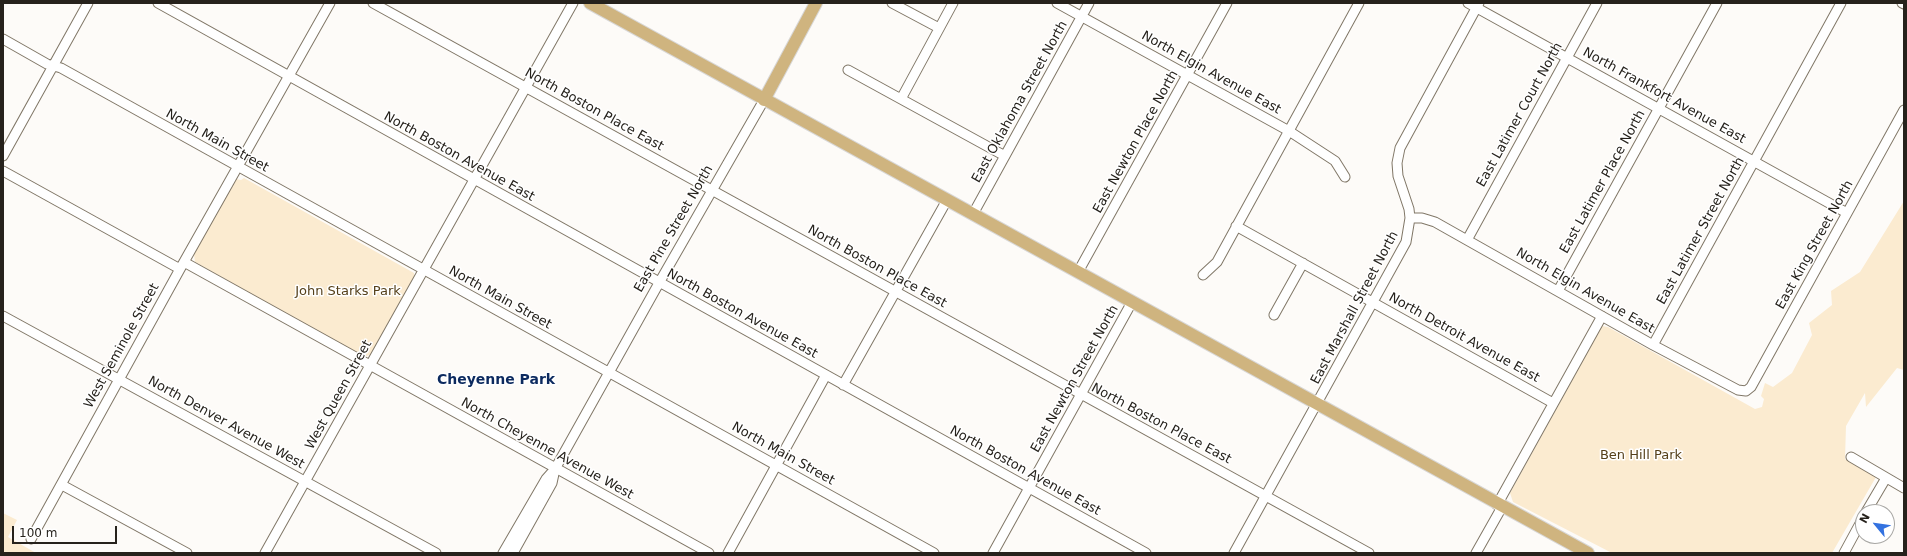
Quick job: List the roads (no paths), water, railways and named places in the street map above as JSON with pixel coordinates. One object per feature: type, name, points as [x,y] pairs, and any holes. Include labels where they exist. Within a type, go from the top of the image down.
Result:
[{"type":"main road","points":[[590,3],[1500,506],[1588,553]]},
{"type":"main road","name":"East Pine Street North","points":[[764,100],[816,3]]},
{"type":"street","points":[[3,156],[88,3]]},
{"type":"street","name":"North Boston Avenue East","points":[[158,3],[1146,553]]},
{"type":"street","name":"West Seminole Street","points":[[31,539],[182,265],[330,3]]},
{"type":"street","name":"North Boston Place East","points":[[373,3],[1080,395],[1369,553]]},
{"type":"street","name":"West Queen Street","points":[[265,553],[573,3]]},
{"type":"street","points":[[892,3],[939,28]]},
{"type":"street","points":[[901,98],[953,3]]},
{"type":"street","name":"North Elgin Avenue East","points":[[1057,3],[1289,131],[1335,161],[1345,177]]},
{"type":"street","name":"East Oklahoma Street North","points":[[974,214],[1089,3]]},
{"type":"street","name":"East Newton Place North","points":[[1078,272],[1227,3]]},
{"type":"street","points":[[1202,275],[1217,262],[1360,3]]},
{"type":"street","name":"East Latimer Court North","points":[[1467,240],[1597,3]]},
{"type":"street","name":"East Latimer Place North","points":[[1558,291],[1717,3]]},
{"type":"street","name":"East Latimer Street North","points":[[1653,345],[1841,3]]},
{"type":"street","name":"North Frankfort Avenue East","points":[[1474,4],[1566,58],[1847,213]]},
{"type":"street","name":"East Marshall Street North","points":[[1234,553],[1406,242],[1410,218],[1409,209],[1398,176],[1397,163],[1400,148],[1474,4]]},
{"type":"street","name":"North Main Street","points":[[3,40],[53,66],[61,68],[423,271],[934,553]]},
{"type":"street","points":[[848,70],[1005,156]]},
{"type":"street","name":"East Pine Street North","points":[[503,553],[546,479],[555,469],[764,100]]},
{"type":"street","name":"East King Street North","points":[[1746,391],[1751,387],[1904,110]]},
{"type":"street","name":"North Cheyenne Avenue West","points":[[3,171],[371,366],[709,553]]},
{"type":"street","points":[[844,385],[947,200]]},
{"type":"street","name":"North Elgin Avenue East","points":[[1410,218],[1422,218],[1435,222],[1653,345],[1738,390],[1746,391]]},
{"type":"street","name":"North Detroit Avenue East","points":[[1236,226],[1554,403]]},
{"type":"street","points":[[1274,315],[1302,263]]},
{"type":"street","name":"East Newton Street North","points":[[993,553],[1132,302]]},
{"type":"street","name":"North Denver Avenue West","points":[[3,316],[436,553]]},
{"type":"street","points":[[1476,553],[1554,403],[1602,316]]},
{"type":"street","points":[[728,553],[775,465],[826,375]]},
{"type":"street","points":[[1850,457],[1904,488]]},
{"type":"street","name":"East Pine Street North","points":[[513,553],[552,483],[555,469]]},
{"type":"street","points":[[1871,504],[1886,478]]},
{"type":"street","points":[[62,485],[186,553]]},
{"type":"street","points":[[1844,553],[1855,533]]},
{"type":"district","name":"Cheyenne Park","points":[[496,380]]},
{"type":"park label","name":"John Starks Park","points":[[348,292]]},
{"type":"park label","name":"Ben Hill Park","points":[[1641,456]]}]
